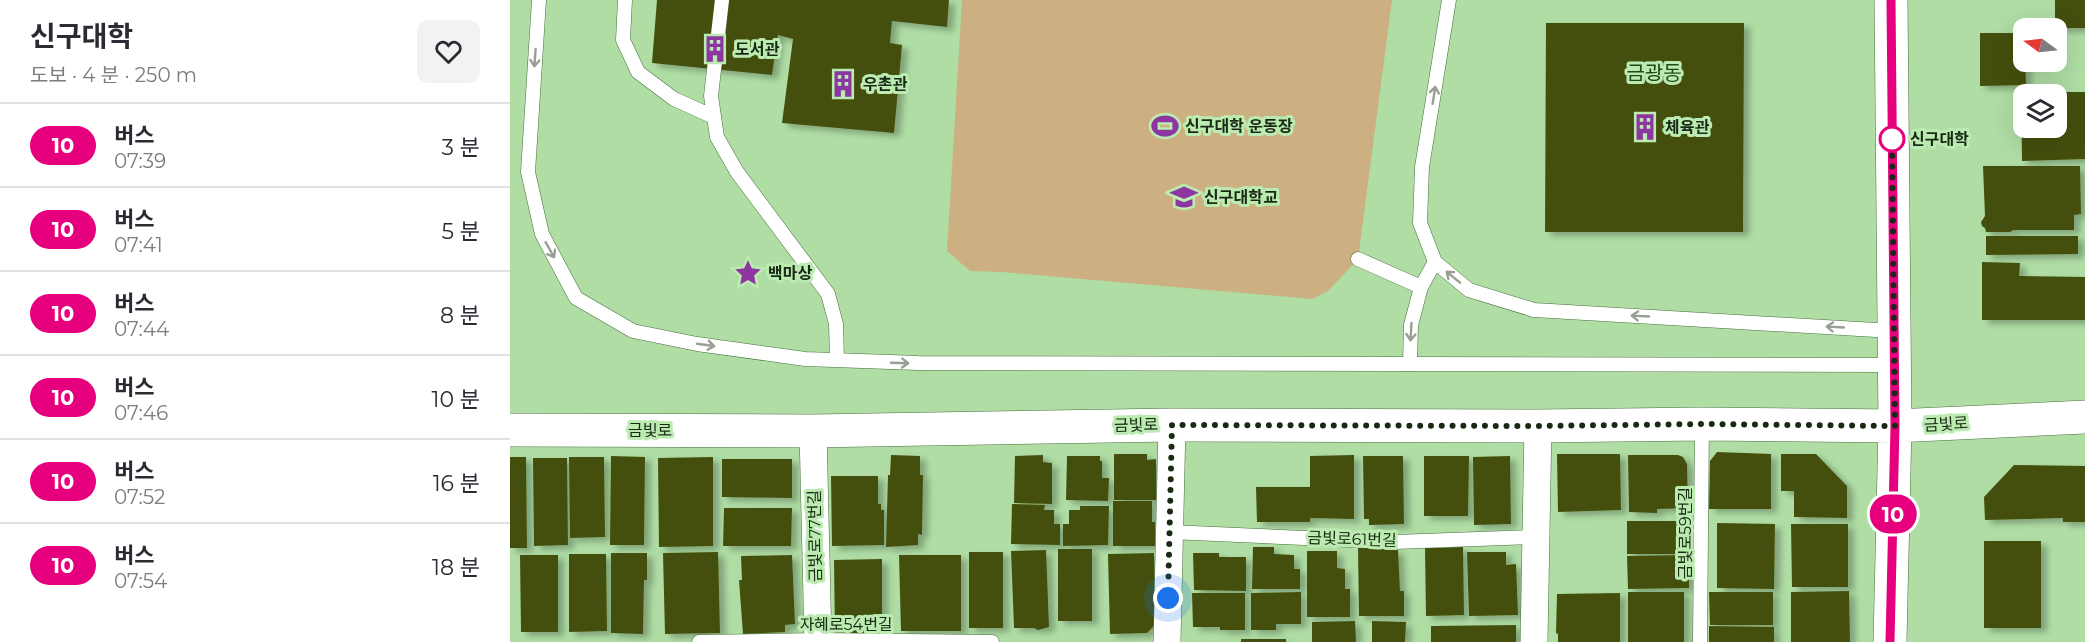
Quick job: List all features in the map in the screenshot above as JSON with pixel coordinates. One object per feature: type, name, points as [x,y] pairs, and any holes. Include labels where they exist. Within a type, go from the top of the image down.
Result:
[{"type":"street","points":[[1890,642],[1895,426],[1891,0]]},
{"type":"street","name":"금빛로","points":[[510,430],[813,431],[1172,425],[1895,426],[2085,417]]},
{"type":"street","points":[[1167,642],[1172,425]]},
{"type":"street","points":[[1534,642],[1538,426]]},
{"type":"street","name":"금빛로77번길","points":[[813,431],[818,641]]},
{"type":"lane","points":[[539,0],[528,172],[542,234],[576,298],[633,331],[697,344],[805,359],[918,363],[1893,365]]},
{"type":"lane","points":[[625,0],[623,40],[638,72],[674,99],[714,117]]},
{"type":"lane","points":[[722,0],[711,96],[717,137],[737,172],[828,294],[836,324],[837,360]]},
{"type":"lane","points":[[1449,0],[1422,167],[1420,223],[1435,262],[1469,290],[1534,310],[1893,331]]},
{"type":"lane","points":[[1358,259],[1421,287]]},
{"type":"lane","points":[[1410,364],[1411,325],[1421,287],[1435,262]]},
{"type":"lane","name":"금빛로59번길","points":[[1700,642],[1702,424]]},
{"type":"lane","name":"금빛로61번길","points":[[1170,532],[1394,542],[1535,537]]},
{"type":"lane","name":"자혜로54번길","points":[[699,642],[992,642]]},
{"type":"shaded area","name":"신구대학 운동장","points":[[962,0],[1392,0],[1358,259],[1328,291],[1312,299],[970,271],[947,251]]},
{"type":"building","name":"우촌관","points":[[657,0],[949,0],[947,27],[892,21],[890,43],[902,45],[894,133],[782,123],[793,39],[778,35],[772,75],[652,63]]},
{"type":"building","points":[[2055,0],[2085,0],[2085,28],[2067,28],[2067,18],[2055,18]]},
{"type":"building","name":"체육관","points":[[1546,23],[1744,23],[1743,232],[1545,232]]},
{"type":"building","points":[[1980,33],[2013,33],[2013,72],[2026,72],[2026,84],[1980,86]]},
{"type":"building","points":[[2067,92],[2085,92],[2085,159],[2022,161],[2022,138],[2067,138]]},
{"type":"building","points":[[1983,166],[2080,166],[2081,214],[2074,215],[2074,230],[1986,232],[1981,222],[1985,216]]},
{"type":"building","points":[[1986,236],[2078,236],[2078,254],[1986,255]]},
{"type":"building","points":[[1982,262],[2020,263],[2019,276],[2085,277],[2085,320],[1982,320]]},
{"type":"building","points":[[1717,452],[1771,454],[1771,509],[1709,509],[1710,461]]},
{"type":"building","points":[[1114,454],[1147,454],[1147,460],[1156,459],[1156,500],[1114,500]]},
{"type":"building","points":[[1557,454],[1620,454],[1621,510],[1558,512]]},
{"type":"building","points":[[1781,454],[1816,454],[1847,486],[1847,518],[1794,517],[1794,491],[1781,491]]},
{"type":"building","points":[[891,455],[920,456],[920,475],[923,475],[922,535],[918,534],[918,545],[886,547],[888,475],[890,475]]},
{"type":"building","points":[[1043,455],[1043,462],[1052,463],[1052,504],[1014,503],[1015,456]]},
{"type":"building","points":[[1354,455],[1354,519],[1310,518],[1310,522],[1257,522],[1256,487],[1310,487],[1310,456]]},
{"type":"building","points":[[1628,455],[1678,455],[1683,457],[1687,464],[1688,508],[1657,509],[1657,513],[1629,512]]},
{"type":"building","points":[[611,456],[645,457],[644,545],[610,545]]},
{"type":"building","points":[[1067,456],[1100,456],[1102,478],[1109,478],[1108,501],[1066,500]]},
{"type":"building","points":[[1363,456],[1403,456],[1404,524],[1369,525],[1369,519],[1364,519]]},
{"type":"building","points":[[1424,456],[1469,456],[1468,516],[1424,516]]},
{"type":"building","points":[[1510,456],[1511,524],[1474,525],[1473,457]]},
{"type":"building","points":[[510,457],[526,457],[527,548],[510,548]]},
{"type":"building","points":[[569,457],[604,457],[605,537],[570,538]]},
{"type":"building","points":[[713,457],[713,546],[659,547],[658,458]]},
{"type":"building","points":[[533,458],[567,458],[568,545],[534,546]]},
{"type":"building","points":[[722,459],[792,459],[792,498],[722,497]]},
{"type":"building","points":[[2014,465],[2085,466],[2085,522],[2063,522],[2063,518],[1985,520],[1984,497]]},
{"type":"building","points":[[831,476],[878,476],[878,504],[881,504],[881,510],[884,510],[884,545],[832,546]]},
{"type":"building","points":[[1113,501],[1152,501],[1155,546],[1113,546]]},
{"type":"building","points":[[1012,504],[1045,505],[1044,510],[1054,510],[1054,524],[1060,524],[1060,545],[1011,544]]},
{"type":"building","points":[[1080,506],[1109,506],[1108,545],[1063,546],[1063,524],[1069,524],[1069,510],[1080,510]]},
{"type":"building","points":[[724,508],[792,508],[791,546],[723,546]]},
{"type":"building","points":[[1627,521],[1684,521],[1683,540],[1689,540],[1689,554],[1627,554]]},
{"type":"building","points":[[1717,523],[1775,524],[1774,589],[1717,588]]},
{"type":"building","points":[[1791,524],[1848,524],[1848,587],[1792,587]]},
{"type":"building","points":[[1984,541],[2041,541],[2041,628],[1984,628]]},
{"type":"building","points":[[1253,547],[1274,547],[1274,554],[1294,555],[1294,569],[1300,569],[1300,589],[1252,589]]},
{"type":"building","points":[[1387,547],[1386,550],[1398,550],[1400,591],[1404,591],[1404,616],[1359,616],[1358,548]]},
{"type":"building","points":[[1463,547],[1464,615],[1426,616],[1425,548]]},
{"type":"building","points":[[1058,549],[1092,549],[1092,621],[1058,621]]},
{"type":"building","points":[[1046,550],[1049,627],[1038,630],[1014,628],[1011,551]]},
{"type":"building","points":[[1307,551],[1337,551],[1337,568],[1345,569],[1345,589],[1350,589],[1350,617],[1307,617]]},
{"type":"building","points":[[718,552],[720,633],[665,634],[663,553]]},
{"type":"building","points":[[969,552],[1003,552],[1003,628],[969,628]]},
{"type":"building","points":[[1467,552],[1506,552],[1506,565],[1516,564],[1518,615],[1469,616]]},
{"type":"building","points":[[611,553],[647,553],[643,634],[611,633]]},
{"type":"building","points":[[1154,553],[1155,625],[1147,633],[1110,634],[1108,554]]},
{"type":"building","points":[[1193,553],[1219,553],[1219,557],[1246,557],[1246,591],[1194,590]]},
{"type":"building","points":[[569,554],[606,554],[607,631],[569,632]]},
{"type":"building","points":[[520,555],[558,555],[558,632],[521,632]]},
{"type":"building","points":[[792,555],[795,624],[785,625],[785,632],[743,634],[739,580],[742,580],[741,556]]},
{"type":"building","points":[[899,555],[961,555],[961,631],[901,631]]},
{"type":"building","points":[[1689,555],[1689,588],[1628,589],[1627,556]]},
{"type":"building","points":[[882,559],[882,633],[835,634],[834,560]]},
{"type":"building","points":[[1849,591],[1850,642],[1791,642],[1791,592]]},
{"type":"building","points":[[1301,592],[1301,624],[1276,624],[1276,630],[1251,630],[1251,593]]},
{"type":"building","points":[[1628,592],[1684,592],[1684,642],[1628,642]]},
{"type":"building","points":[[1709,592],[1773,592],[1773,625],[1710,625]]},
{"type":"building","points":[[1192,593],[1245,593],[1245,630],[1193,627]]},
{"type":"building","points":[[1620,593],[1620,642],[1558,642],[1556,633],[1557,594]]},
{"type":"building","points":[[1355,621],[1356,642],[1312,642],[1312,622]]},
{"type":"building","points":[[1372,621],[1406,622],[1405,642],[1372,642]]},
{"type":"building","points":[[1516,625],[1516,642],[1431,642],[1431,626]]},
{"type":"building","points":[[1709,626],[1774,627],[1774,642],[1709,642]]},
{"type":"building","points":[[1241,639],[1286,639],[1286,642],[1241,642]]},
{"type":"bus line","name":"10","points":[[1890,642],[1895,426],[1891,0]]},
{"type":"place","name":"도서관","points":[[715,49]]},
{"type":"place","name":"우촌관","points":[[843,84]]},
{"type":"place","name":"신구대학 운동장","points":[[1165,126]]},
{"type":"place","name":"체육관","points":[[1645,127]]},
{"type":"place","name":"신구대학","points":[[1892,139]]},
{"type":"place","name":"신구대학교","points":[[1184,197]]},
{"type":"place","name":"백마상","points":[[748,273]]},
{"type":"district","name":"금광동","points":[[1654,73]]},
{"type":"route","points":[[1168,598],[1172,425],[1895,426],[1892,139]]}]
